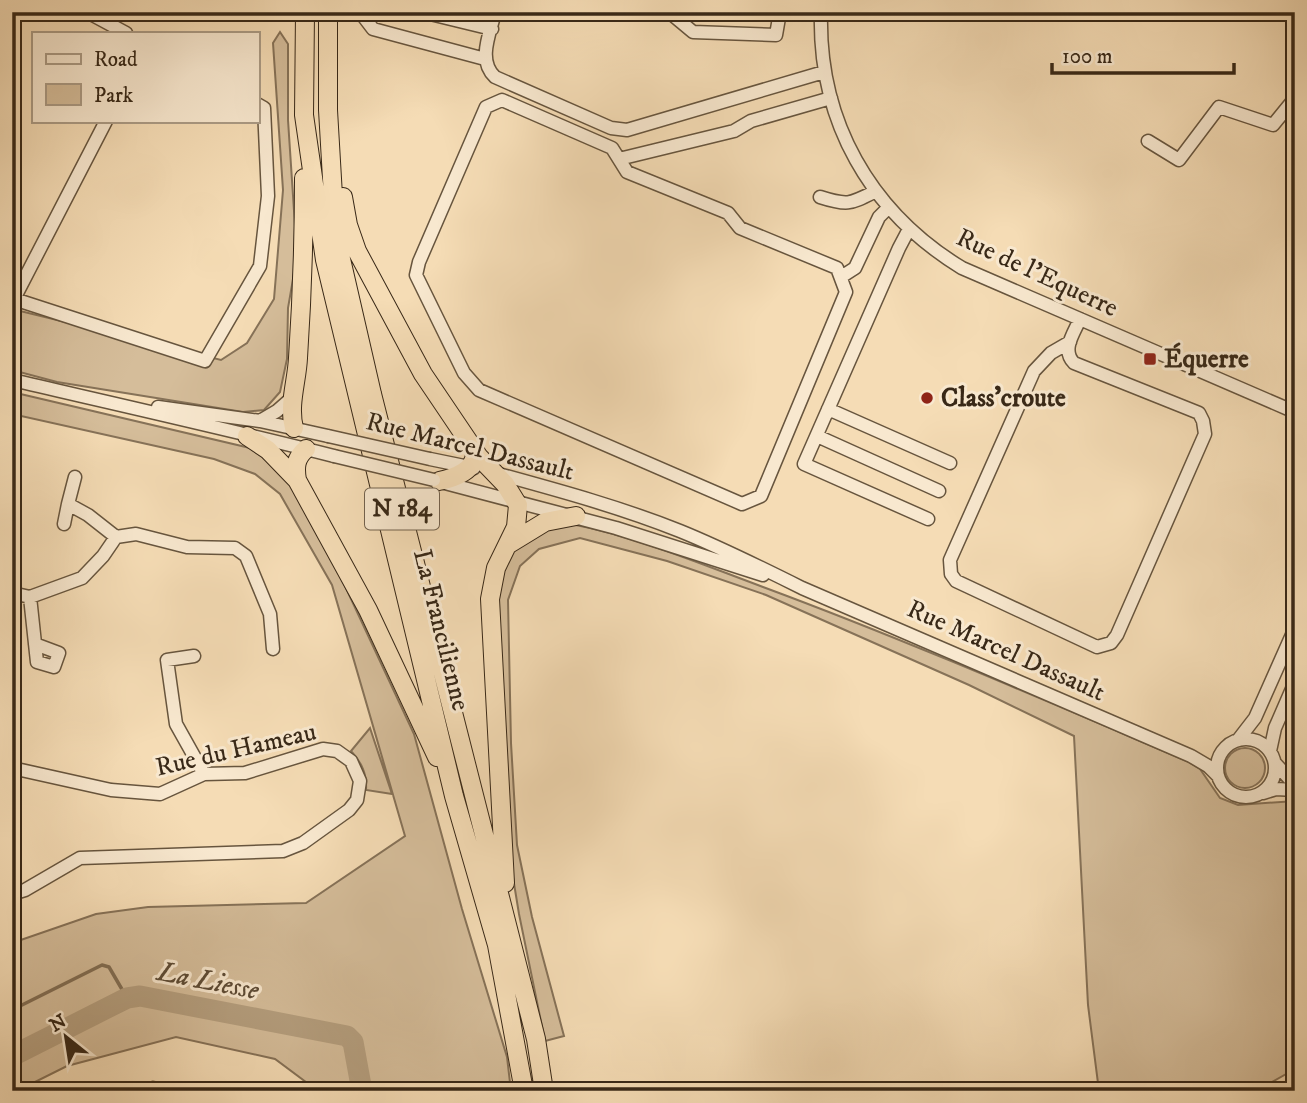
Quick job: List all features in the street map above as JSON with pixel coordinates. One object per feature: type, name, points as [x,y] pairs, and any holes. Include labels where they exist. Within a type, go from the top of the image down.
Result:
[{"type":"highway","name":"La Francilienne","points":[[305,12],[304,116],[328,273],[454,796],[497,945],[524,1091]]},
{"type":"highway","name":"La Francilienne","points":[[328,12],[328,110],[334,213],[341,260],[372,394],[536,1039],[544,1091]]},
{"type":"highway","points":[[328,110],[346,214],[358,251],[423,374],[472,459],[505,484],[516,501],[518,520],[492,578],[490,599],[505,870],[502,904]]},
{"type":"highway","points":[[294,428],[293,397],[302,303],[304,116]]},
{"type":"highway","points":[[247,436],[268,450],[297,480],[368,610],[454,796]]},
{"type":"highway","points":[[297,480],[296,464],[306,449]]},
{"type":"highway","points":[[437,480],[455,477],[472,459]]},
{"type":"highway","points":[[509,544],[545,522],[576,516]]},
{"type":"street","points":[[87,12],[124,32]]},
{"type":"street","points":[[360,12],[373,29],[485,59]]},
{"type":"street","points":[[422,12],[492,29]]},
{"type":"street","points":[[495,12],[485,59],[487,70],[495,77],[611,128],[627,130],[824,72]]},
{"type":"street","points":[[669,12],[693,32],[776,36],[780,12]]},
{"type":"street","name":"Rue de l'Equerre","points":[[821,12],[824,72],[854,158],[876,191],[909,229],[962,268],[1295,412]]},
{"type":"street","points":[[619,159],[734,131],[751,121],[831,98]]},
{"type":"street","points":[[1148,141],[1178,160],[1220,107],[1273,125],[1295,98]]},
{"type":"street","points":[[502,100],[612,148],[627,172],[728,213],[740,228],[837,268],[841,277],[846,292],[761,496],[742,504],[479,390],[464,373],[416,275],[419,262],[486,107],[502,100]]},
{"type":"street","points":[[105,122],[14,299],[205,361],[260,265],[268,196],[261,106]]},
{"type":"street","points":[[820,197],[843,204],[857,201],[876,191]]},
{"type":"street","points":[[841,277],[855,268],[879,217],[889,207]]},
{"type":"street","points":[[909,229],[804,464],[928,519]]},
{"type":"street","points":[[1070,342],[1051,353],[1034,371],[950,560],[951,574],[956,581],[1097,647],[1111,643],[1117,635],[1205,434],[1199,414],[1074,363],[1067,351],[1080,319]]},
{"type":"street","name":"Rue Marcel Dassault","points":[[12,380],[113,401],[576,516],[802,588]]},
{"type":"street","points":[[260,421],[293,397]]},
{"type":"street","name":"Rue Marcel Dassault","points":[[113,401],[260,421],[430,459],[472,459]]},
{"type":"street","points":[[828,409],[950,463]]},
{"type":"street","points":[[294,428],[306,449]]},
{"type":"street","points":[[817,436],[939,491]]},
{"type":"street","name":"Rue Marcel Dassault","points":[[492,472],[560,491],[679,531],[802,588],[1191,756],[1218,776]]},
{"type":"street","points":[[64,524],[75,477]]},
{"type":"street","points":[[68,504],[88,515],[116,537],[136,534],[187,547],[234,548],[246,556],[270,614],[273,649]]},
{"type":"street","points":[[12,593],[30,597],[82,578],[103,556],[116,537]]},
{"type":"street","points":[[30,597],[35,644]]},
{"type":"street","points":[[1191,756],[1203,756],[1225,749],[1238,740],[1255,718],[1295,628]]},
{"type":"street","points":[[194,656],[167,660],[176,724],[204,774]]},
{"type":"street","points":[[1259,794],[1271,783],[1275,728],[1295,682]]},
{"type":"street","points":[[1238,740],[1256,741],[1295,785]]},
{"type":"street","name":"Rue du Hameau","points":[[12,768],[111,790],[160,794],[204,774],[245,773],[323,749],[337,751],[351,761],[360,781],[357,800],[349,810],[303,843],[283,851],[80,858],[25,890],[12,894]]},
{"type":"street","points":[[1225,749],[1218,760],[1218,776],[1223,786],[1237,796],[1248,797],[1276,789],[1295,790]]},
{"type":"street","points":[[149,1091],[153,1088],[169,1091]]},
{"type":"green space","points":[[280,32],[288,44],[288,120],[297,256],[288,308],[287,359],[280,392],[264,410],[243,412],[57,382],[12,370],[12,309],[221,360],[247,343],[274,299],[283,190],[273,43]]},
{"type":"green space","points":[[12,392],[250,448],[283,472],[338,571],[414,734],[462,909],[507,1057],[511,1091],[318,1091],[275,1059],[176,1037],[67,1066],[12,1091],[12,943],[96,914],[148,907],[306,903],[405,836],[332,585],[280,494],[255,474],[214,459],[12,414]]},
{"type":"green space","points":[[571,524],[644,543],[692,560],[870,628],[1029,694],[1187,761],[1200,769],[1220,798],[1238,805],[1295,801],[1295,1069],[1256,1091],[1099,1091],[1088,1005],[1074,736],[969,685],[766,595],[667,561],[580,538],[539,549],[520,566],[508,600],[511,743],[517,845],[532,917],[564,1036],[545,1041],[509,853],[496,605],[499,575],[508,555],[539,530]]},
{"type":"green space","points":[[1295,716],[1295,757],[1288,736]]},
{"type":"green space","points":[[370,728],[392,794],[366,790],[363,769],[351,751]]},
{"type":"green space","points":[[1245,748],[1253,749],[1259,754],[1264,760],[1264,776],[1259,782],[1253,787],[1245,788],[1237,787],[1231,782],[1226,776],[1225,768],[1226,760],[1231,754],[1237,749]]},
{"type":"waterway","points":[[12,1010],[102,965],[109,967],[127,998]]},
{"type":"waterway","name":"La Liesse","points":[[12,1056],[127,998],[140,996],[347,1036],[353,1042],[362,1091]]},
{"type":"waterway","name":"La Liesse","points":[[12,1050],[15,1055]]},
{"type":"place","name":"Équerre","points":[[1150,359]]},
{"type":"place","name":"Class'croute","points":[[927,398]]}]
